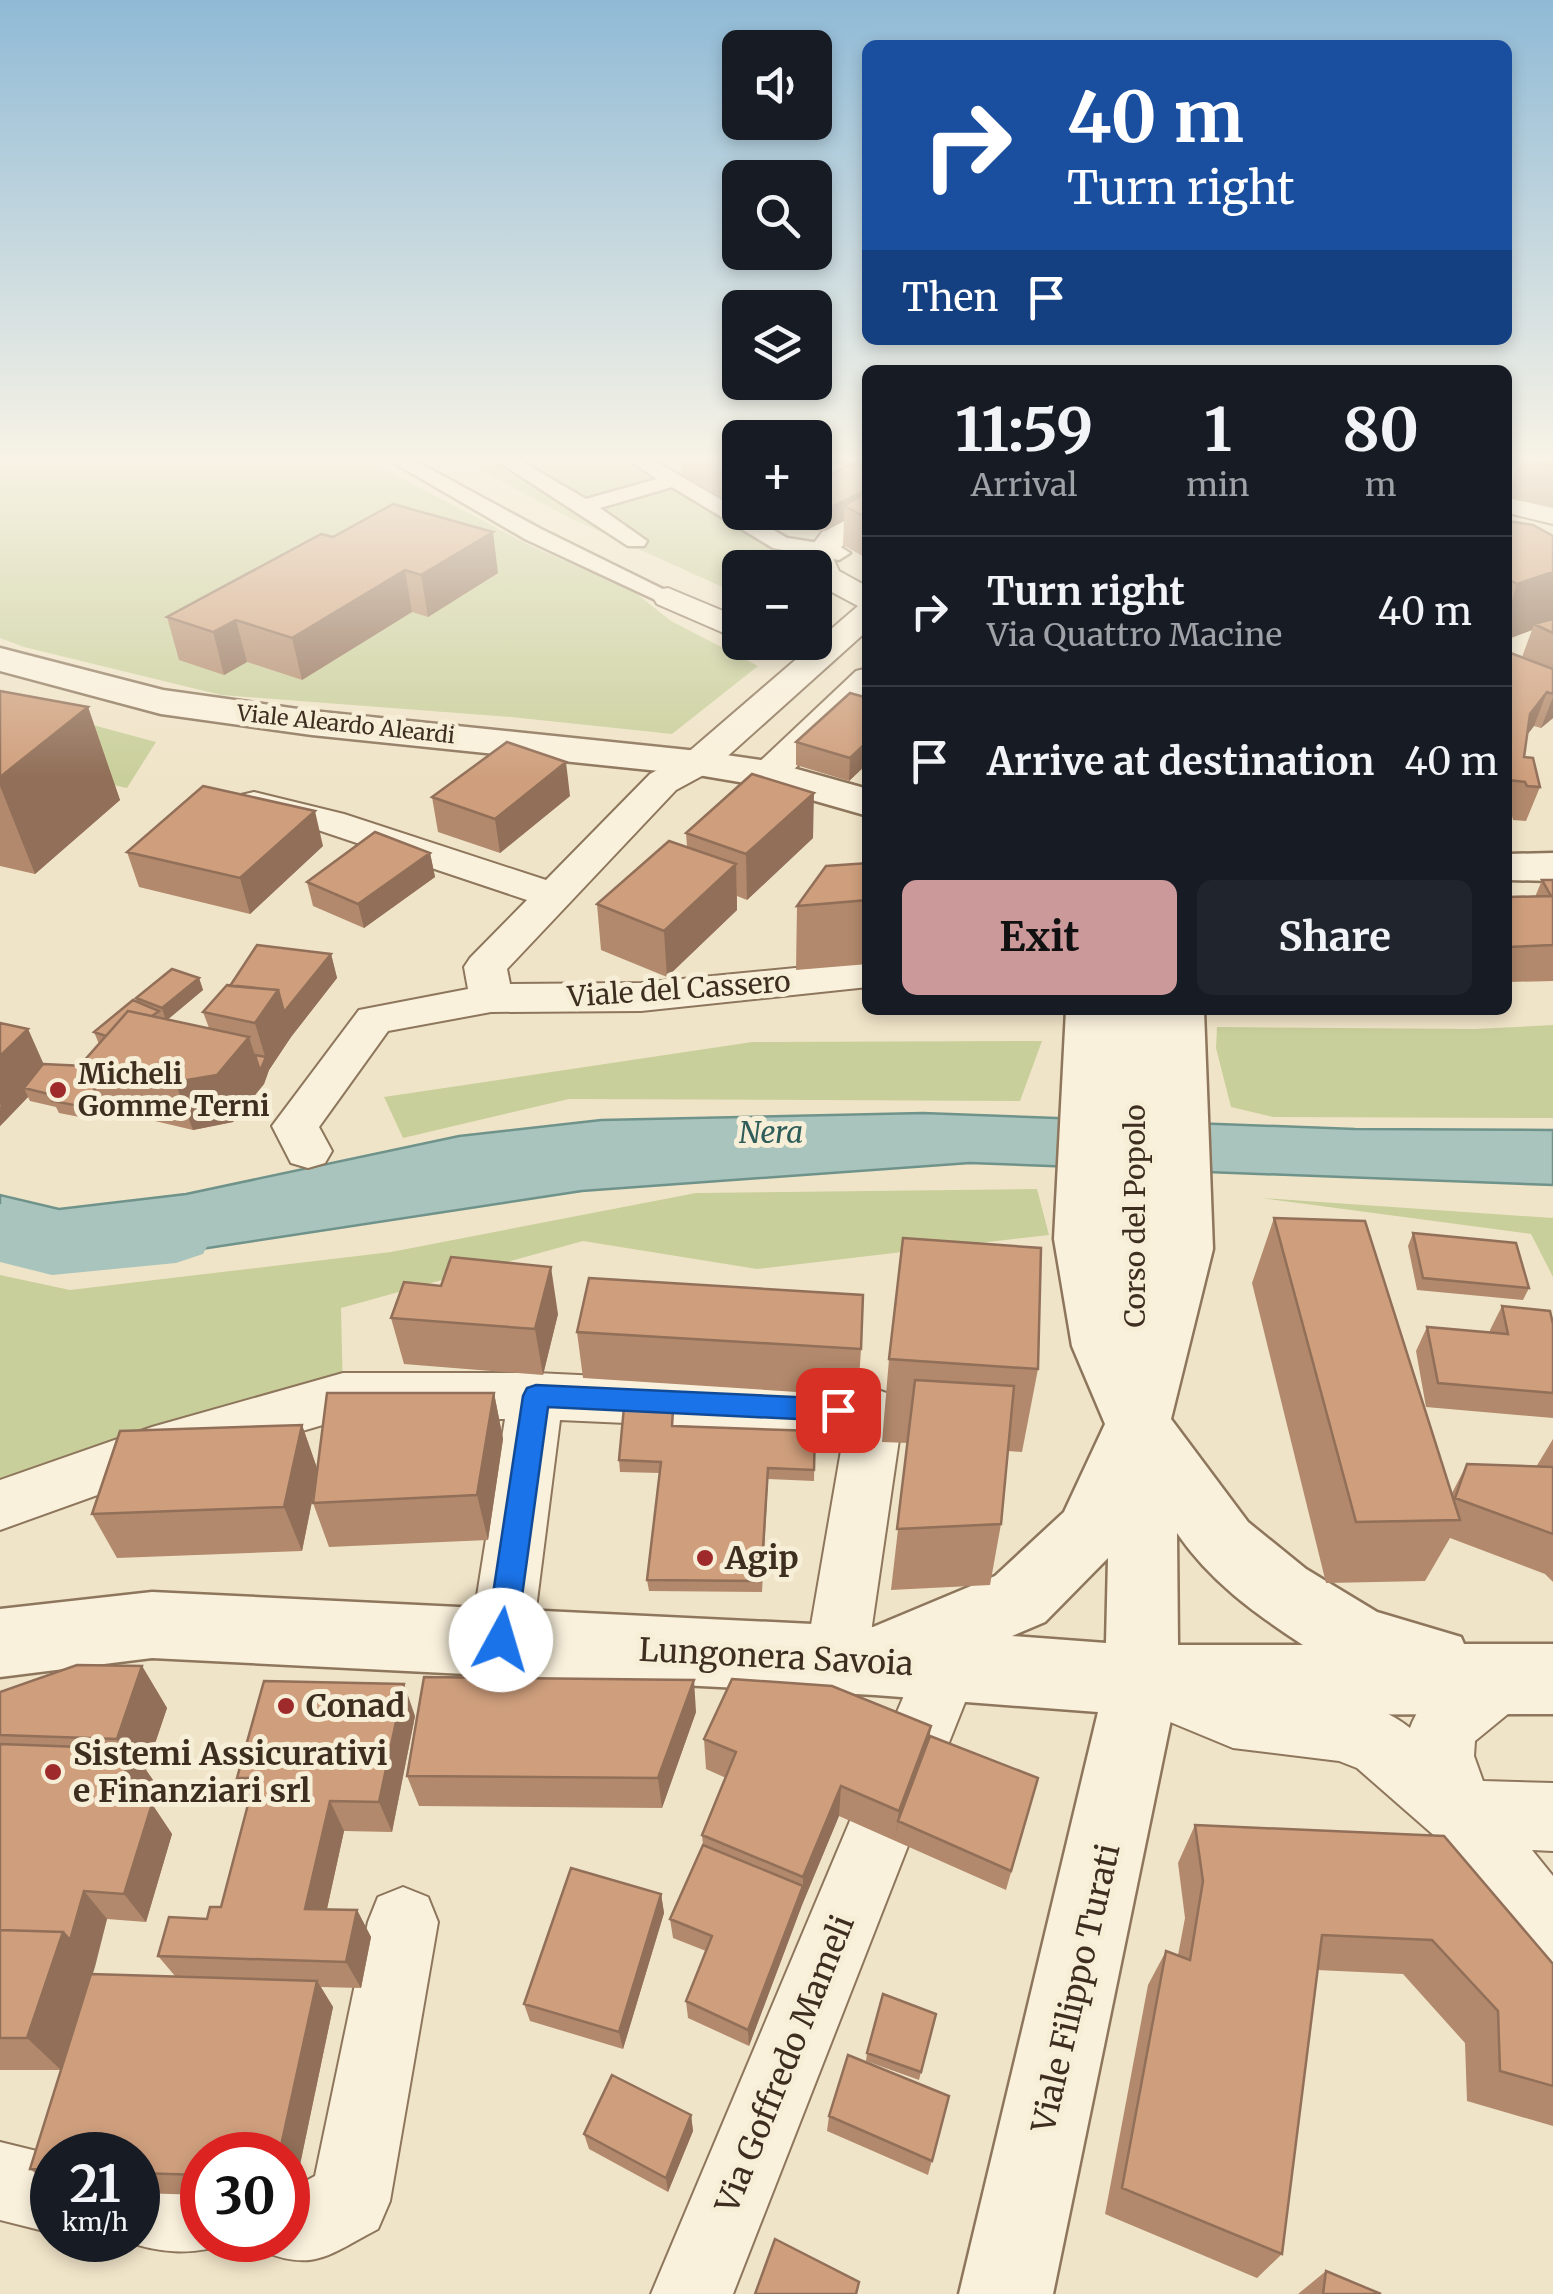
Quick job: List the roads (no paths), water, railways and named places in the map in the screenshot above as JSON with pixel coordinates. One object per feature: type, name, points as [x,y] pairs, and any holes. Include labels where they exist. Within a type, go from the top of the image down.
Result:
[{"type":"street","points":[[597,564],[722,622]]},
{"type":"street","points":[[832,580],[862,596]]},
{"type":"street","points":[[490,998],[484,967],[552,895],[680,772],[811,662],[861,626]]},
{"type":"street","name":"Viale Aleardo Aleardi","points":[[0,660],[162,702],[680,772]]},
{"type":"street","points":[[807,660],[811,662]]},
{"type":"street","points":[[762,784],[862,684]]},
{"type":"street","name":"Viale Aleardo Aleardi","points":[[0,686],[158,724],[295,743],[680,772]]},
{"type":"street","points":[[680,772],[862,802]]},
{"type":"street","points":[[229,798],[287,809],[552,895]]},
{"type":"street","points":[[1512,867],[1553,866]]},
{"type":"street","name":"Viale del Cassero","points":[[308,1151],[295,1126],[374,1020],[490,998],[641,997],[862,975]]},
{"type":"street","name":"Corso del Popolo","points":[[1136,1015],[1133,1244],[1143,1547],[1142,1680]]},
{"type":"street","name":"Corso del Popolo","points":[[1136,1015],[1133,1244],[1103,1346],[1136,1424]]},
{"type":"street","points":[[0,1505],[152,1451],[342,1396],[536,1396],[875,1412],[855,1660],[1020,1599],[1088,1533],[1136,1424],[1224,1544],[1281,1592],[1361,1642],[1528,1679]]},
{"type":"street","points":[[501,1640],[536,1396]]},
{"type":"street","name":"Lungonera Savoia","points":[[0,1643],[152,1625],[501,1640],[1142,1680],[1528,1679]]},
{"type":"street","points":[[912,1752],[947,1667]]},
{"type":"street","points":[[1461,1814],[1440,1756],[1443,1726],[1528,1679]]},
{"type":"street","points":[[1142,1680],[1233,1717],[1339,1730],[1378,1743],[1461,1814],[1553,1934]]},
{"type":"street","name":"Viale Filippo Turati","points":[[1006,2294],[1111,1836],[1142,1680]]},
{"type":"street","points":[[1461,1814],[1553,1817]]},
{"type":"street","name":"Via Goffredo Mameli","points":[[692,2294],[879,1834]]},
{"type":"street","points":[[310,2221],[350,2201],[403,1922]]},
{"type":"street","points":[[0,2181],[30,2188]]},
{"type":"water","points":[[923,1113],[1355,1129],[1553,1130],[1553,1185],[970,1163],[582,1191],[175,1253],[0,1236],[0,1195],[59,1209],[186,1194],[459,1136],[601,1120]]},
{"type":"waterway","name":"Nera","points":[[0,1233],[52,1246],[176,1234]]},
{"type":"place","name":"Micheli Gomme Terni","points":[[58,1090]]},
{"type":"place","name":"Agip","points":[[705,1558]]},
{"type":"place","name":"Conad","points":[[286,1706]]},
{"type":"place","name":"Sistemi Assicurativi e Finanziari srl","points":[[53,1772]]}]
